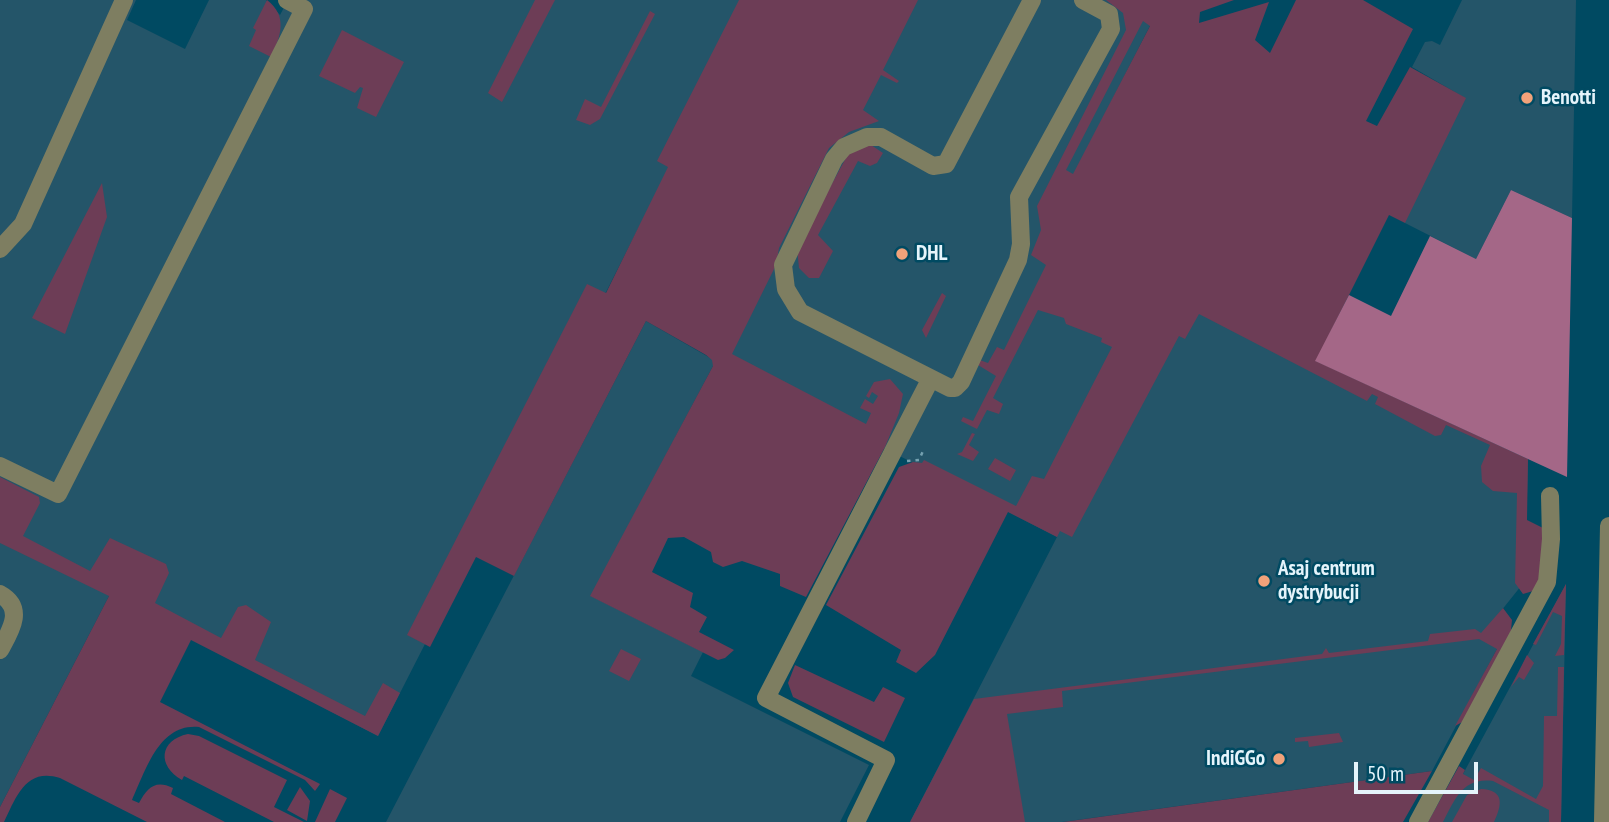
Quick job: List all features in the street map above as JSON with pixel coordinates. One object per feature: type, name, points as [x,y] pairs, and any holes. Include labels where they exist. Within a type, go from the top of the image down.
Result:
[{"type":"lane","points":[[0,249],[23,224],[124,0]]},
{"type":"lane","points":[[0,466],[58,495],[304,9],[287,0]]},
{"type":"lane","points":[[1032,0],[946,164],[933,166],[881,137],[855,140],[834,159],[783,265],[786,289],[800,312],[950,388],[955,388],[961,382],[1018,260],[1021,244],[1019,197],[1111,29],[1109,14],[1083,0]]},
{"type":"lane","points":[[856,822],[886,760],[766,698],[930,380]]},
{"type":"lane","points":[[1419,822],[1547,582],[1551,539],[1550,496]]},
{"type":"lane","points":[[1603,822],[1609,526]]},
{"type":"lane","points":[[0,594],[10,601],[15,612],[13,625],[0,650]]},
{"type":"path","points":[[898,465],[919,460],[923,451]]},
{"type":"shaded area","points":[[0,0],[136,0],[127,20],[185,49],[209,0],[266,0],[280,15],[288,0],[754,0],[605,294],[587,285],[408,635],[425,644],[378,736],[109,596],[0,807]]},
{"type":"shaded area","points":[[267,0],[278,13],[281,27],[271,57],[249,46],[256,30],[253,28]]},
{"type":"shaded area","points":[[535,0],[555,0],[502,102],[488,93]]},
{"type":"shaded area","points":[[739,0],[918,0],[883,70],[899,81],[897,83],[881,75],[863,110],[879,121],[849,132],[829,148],[779,248],[776,265],[732,354],[866,424],[871,413],[860,408],[865,399],[873,404],[878,396],[872,392],[869,398],[866,396],[874,382],[890,379],[903,394],[899,413],[885,447],[806,597],[780,586],[780,574],[742,561],[723,567],[713,562],[711,552],[684,537],[668,538],[652,572],[693,593],[690,607],[707,617],[699,632],[734,650],[725,658],[718,660],[590,596],[713,366],[712,360],[706,355],[646,321],[514,576],[476,557],[430,647],[407,635],[587,284],[606,293],[668,167],[657,161]]},
{"type":"shaded area","points":[[896,0],[1124,0],[1155,16],[1074,174],[1180,300],[1528,459],[1525,581],[1481,636],[1505,634],[1432,771],[1062,822],[910,822],[1057,537],[713,360],[713,366],[591,596],[703,652],[691,676],[869,765],[840,822],[386,822],[646,321],[712,359]]},
{"type":"shaded area","points":[[1106,0],[1234,0],[1200,12],[1199,23],[1269,2],[1255,40],[1270,53],[1296,0],[1363,0],[1413,29],[1366,121],[1377,126],[1410,67],[1466,98],[1405,223],[1389,215],[1316,361],[1528,459],[1527,520],[1543,528],[1540,578],[1533,591],[1523,594],[1515,583],[1517,493],[1493,491],[1482,482],[1481,466],[1490,445],[1446,425],[1441,435],[1435,436],[1375,404],[1378,397],[1372,394],[1367,401],[1199,314],[1185,339],[1179,336],[1072,537],[1060,531],[1057,537],[1008,512],[935,655],[916,673],[896,662],[901,650],[826,605],[899,467],[913,462],[922,463],[924,460],[1016,506],[1032,476],[1044,479],[1112,347],[1101,342],[1102,338],[1066,324],[1064,318],[1038,310],[993,398],[1003,404],[999,414],[987,410],[977,429],[961,421],[963,417],[973,421],[996,376],[978,365],[977,359],[988,363],[997,347],[1004,350],[1046,265],[1031,255],[1041,230],[1037,206],[1126,30],[1123,13]],"holes":[[[1143,21],[1150,26],[1073,174],[1066,170]]]},
{"type":"shaded area","points":[[1462,0],[1576,0],[1572,218],[1511,190],[1476,259],[1405,223],[1404,219],[1465,98],[1412,67],[1425,42],[1432,41],[1440,45]]},
{"type":"shaded area","points":[[650,11],[655,14],[600,119],[590,125],[576,120],[585,99],[601,107]]},
{"type":"shaded area","points":[[342,30],[404,62],[376,117],[357,108],[363,88],[360,87],[355,93],[319,76]]},
{"type":"shaded area","points":[[871,145],[883,153],[877,163],[870,166],[858,161],[818,235],[833,251],[819,278],[809,278],[799,268],[797,248],[847,156],[853,149]]},
{"type":"shaded area","points":[[102,183],[107,217],[65,334],[32,318]]},
{"type":"shaded area","points":[[1511,190],[1572,218],[1567,477],[1315,361],[1349,295],[1391,316],[1430,236],[1476,259]]},
{"type":"shaded area","points":[[942,293],[946,296],[926,338],[922,330]]},
{"type":"shaded area","points":[[972,433],[975,434],[969,445],[979,452],[973,461],[957,454],[962,452]]},
{"type":"shaded area","points":[[995,458],[1016,470],[1010,481],[988,469]]},
{"type":"shaded area","points":[[0,477],[39,497],[40,503],[23,536],[90,571],[110,538],[166,564],[169,573],[155,603],[221,638],[238,607],[246,605],[271,622],[255,660],[365,716],[383,683],[400,693],[378,736],[191,640],[160,702],[320,784],[315,791],[305,780],[199,727],[185,728],[164,740],[149,763],[132,800],[139,803],[152,786],[167,785],[173,788],[171,794],[225,822],[147,822],[60,778],[48,776],[31,780],[24,786],[4,822],[0,822],[0,807],[109,596],[0,543]]},
{"type":"shaded area","points":[[1566,584],[1561,822],[1437,822],[1463,774]]},
{"type":"shaded area","points":[[1566,584],[1564,655],[1555,656],[1561,644],[1562,616],[1553,612],[1536,645],[1533,644]]},
{"type":"shaded area","points":[[1503,608],[1512,620],[1510,640],[1466,720],[1455,726],[1497,649],[1479,639],[1062,691],[1063,707],[1007,714],[1025,822],[910,822],[974,699],[1322,654],[1326,648],[1329,653],[1428,641],[1430,634],[1475,629],[1481,633]]},
{"type":"shaded area","points":[[621,649],[641,659],[629,681],[609,671]]},
{"type":"shaded area","points":[[1527,655],[1534,663],[1524,680],[1519,677],[1511,687]]},
{"type":"shaded area","points":[[795,665],[874,702],[883,687],[905,698],[884,742],[793,697],[788,683]]},
{"type":"shaded area","points":[[1558,667],[1564,667],[1561,822],[1549,822],[1549,810],[1493,781],[1483,781],[1474,782],[1461,791],[1443,822],[1428,822],[1459,766],[1465,770],[1463,774],[1474,780],[1481,768],[1536,799],[1543,786],[1544,716],[1557,716]]},
{"type":"shaded area","points":[[1339,733],[1343,742],[1309,747],[1308,741],[1295,742],[1295,738]]},
{"type":"shaded area","points":[[188,734],[199,736],[287,780],[274,807],[304,822],[274,822],[184,776],[182,780],[174,774],[165,761],[167,748],[178,737]]},
{"type":"shaded area","points":[[1432,771],[1403,822],[1063,822]]},
{"type":"shaded area","points":[[300,787],[310,801],[307,821],[287,810]]},
{"type":"shaded area","points":[[330,789],[347,798],[335,822],[315,822]]},
{"type":"shaded area","points":[[1481,789],[1498,795],[1500,804],[1494,822],[1452,822],[1467,795]]},
{"type":"place","name":"Benotti","points":[[1527,98]]},
{"type":"place","name":"DHL","points":[[902,254]]},
{"type":"place","name":"Asaj centrum dystrybucji","points":[[1264,581]]},
{"type":"place","name":"IndiGGo","points":[[1279,759]]}]
